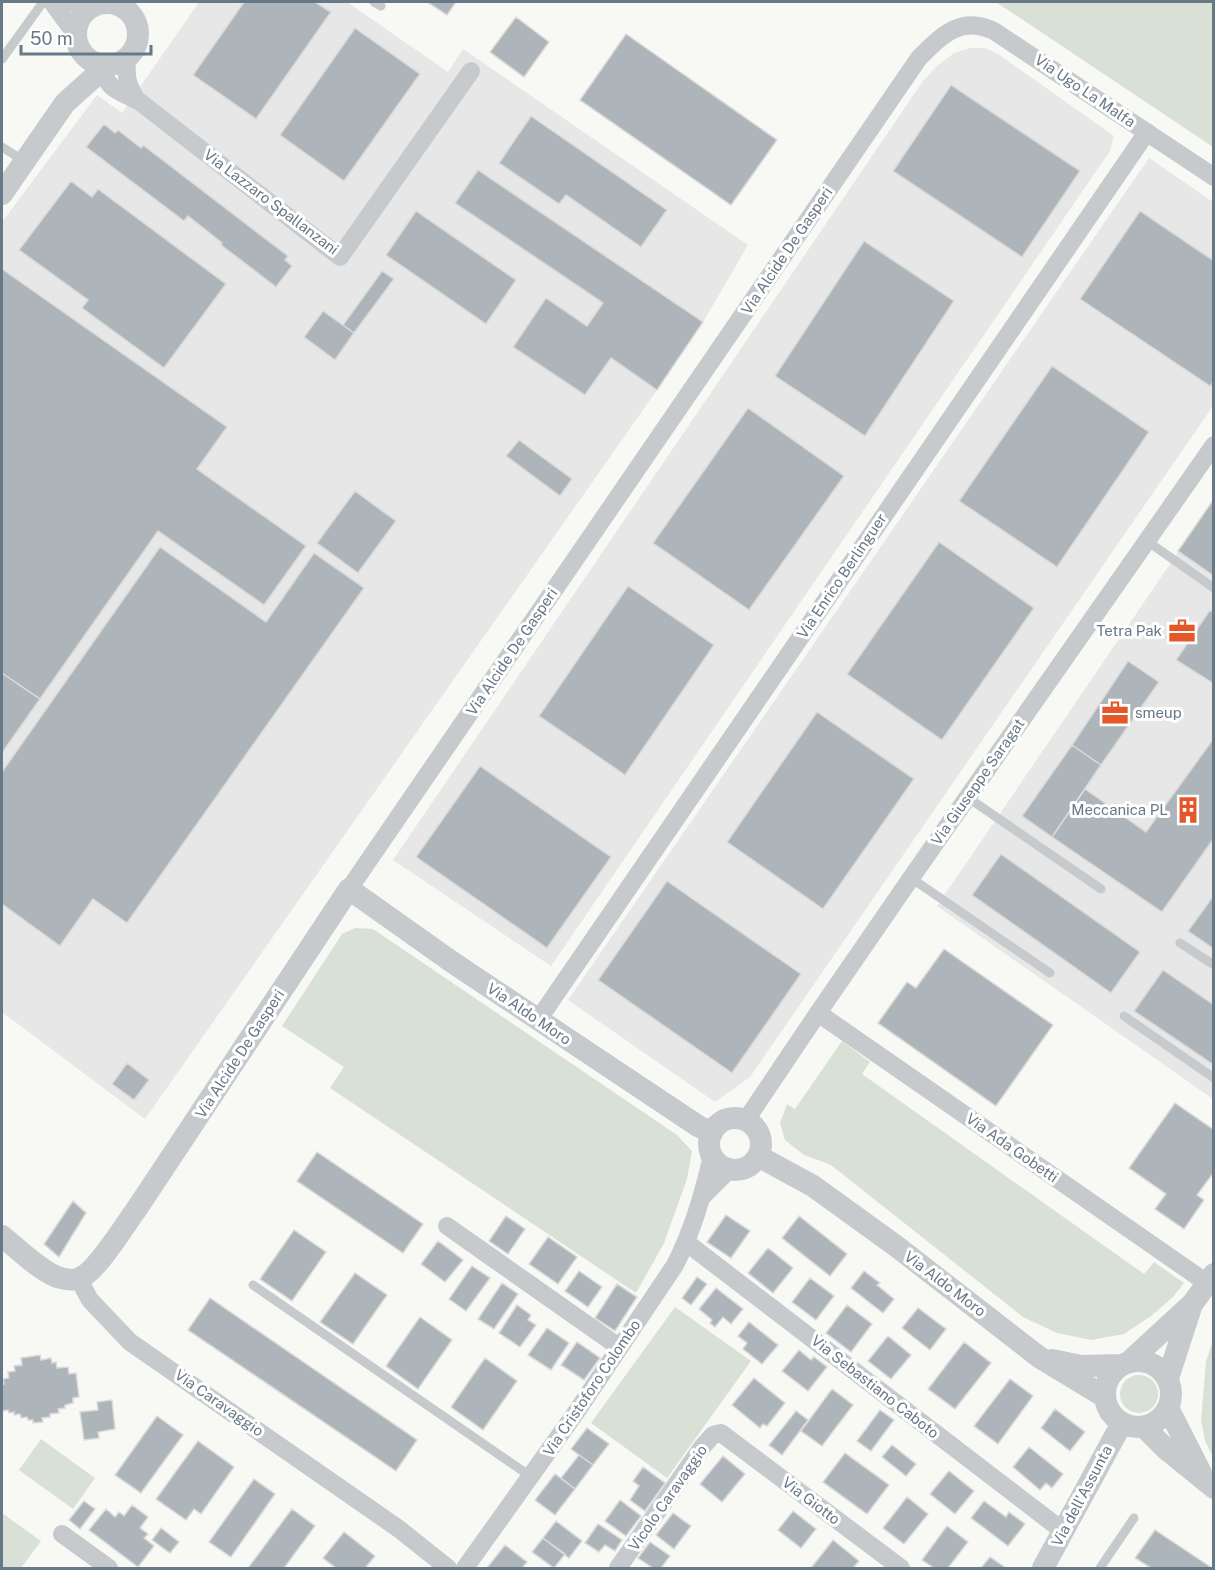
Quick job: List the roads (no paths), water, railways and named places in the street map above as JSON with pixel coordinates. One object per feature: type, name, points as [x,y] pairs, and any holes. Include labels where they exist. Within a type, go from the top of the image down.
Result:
[{"type":"street","points":[[52,2],[77,40],[83,54],[91,61],[100,64],[115,64],[127,57],[134,48],[137,27],[146,2]]},
{"type":"street","points":[[65,103],[77,66],[77,24],[82,15],[93,4],[114,4],[124,9],[132,17],[137,27]]},
{"type":"street","name":"Via Ugo La Malfa","points":[[951,30],[982,25],[994,31],[1214,177]]},
{"type":"street","name":"Via Alcide De Gasperi","points":[[80,1278],[98,1262],[136,1210],[349,889],[919,58],[951,30]]},
{"type":"street","points":[[127,57],[126,78],[137,100]]},
{"type":"street","points":[[2,194],[65,103],[94,76],[100,64]]},
{"type":"street","name":"Via Lazzaro Spallanzani","points":[[100,64],[104,78],[110,86],[119,93],[137,100],[340,257],[471,71]]},
{"type":"street","name":"Via Enrico Berlinguer","points":[[538,1020],[1147,132]]},
{"type":"street","name":"Via Giuseppe Saragat","points":[[746,1120],[911,878],[1214,445]]},
{"type":"street","name":"Via Aldo Moro","points":[[349,889],[538,1020],[712,1133]]},
{"type":"street","name":"Via Ada Gobetti","points":[[818,1013],[1210,1279]]},
{"type":"street","points":[[731,1118],[746,1120],[758,1132],[761,1148],[753,1163],[738,1170],[721,1162],[710,1148],[710,1140],[712,1133],[723,1121],[731,1118]]},
{"type":"street","name":"Via Aldo Moro","points":[[758,1156],[822,1193],[896,1246],[1039,1357],[1105,1397]]},
{"type":"street","name":"Via Cristoforo Colombo","points":[[465,1569],[577,1411],[670,1272],[687,1243],[702,1198],[721,1162]]},
{"type":"street","points":[[447,1226],[619,1347]]},
{"type":"street","points":[[2,1236],[59,1278],[80,1278]]},
{"type":"street","name":"Via Sebastiano Caboto","points":[[687,1243],[1063,1531]]},
{"type":"street","name":"Via Caravaggio","points":[[80,1278],[90,1300],[130,1342],[399,1529],[448,1569]]},
{"type":"street","points":[[1210,1279],[1193,1303],[1126,1363],[1111,1373],[1106,1385],[1105,1397],[1107,1408],[1113,1417],[1133,1425],[1210,1485]]},
{"type":"street","points":[[1168,1378],[1193,1303]]},
{"type":"street","name":"Via Aldo Moro","points":[[1039,1357],[1081,1366],[1126,1363]]},
{"type":"street","points":[[1126,1363],[1142,1360],[1153,1363],[1162,1369],[1171,1388],[1168,1408],[1162,1417],[1154,1423],[1133,1425]]},
{"type":"street","points":[[1168,1408],[1210,1485]]},
{"type":"street","name":"Via dell'Assunta","points":[[1043,1569],[1063,1531],[1133,1425]]},
{"type":"street","name":"Vicolo Caravaggio","points":[[618,1569],[703,1446],[713,1435],[721,1433]]},
{"type":"street","name":"Via Giotto","points":[[721,1433],[901,1569]]},
{"type":"street","points":[[62,1534],[109,1569]]},
{"type":"lane","points":[[2,59],[43,2]]},
{"type":"lane","points":[[2,147],[24,161]]},
{"type":"lane","points":[[1146,541],[1214,588]]},
{"type":"lane","points":[[968,797],[1101,889]]},
{"type":"lane","points":[[911,878],[1050,973]]},
{"type":"lane","points":[[1180,942],[1214,965]]},
{"type":"lane","points":[[1124,1016],[1214,1078]]},
{"type":"lane","points":[[253,1285],[530,1476]]},
{"type":"lane","points":[[1100,1569],[1134,1518]]},
{"type":"place","name":"Tetra Pak","points":[[1182,631]]},
{"type":"place","name":"smeup","points":[[1115,713]]},
{"type":"place","name":"Meccanica PL","points":[[1188,810]]}]
